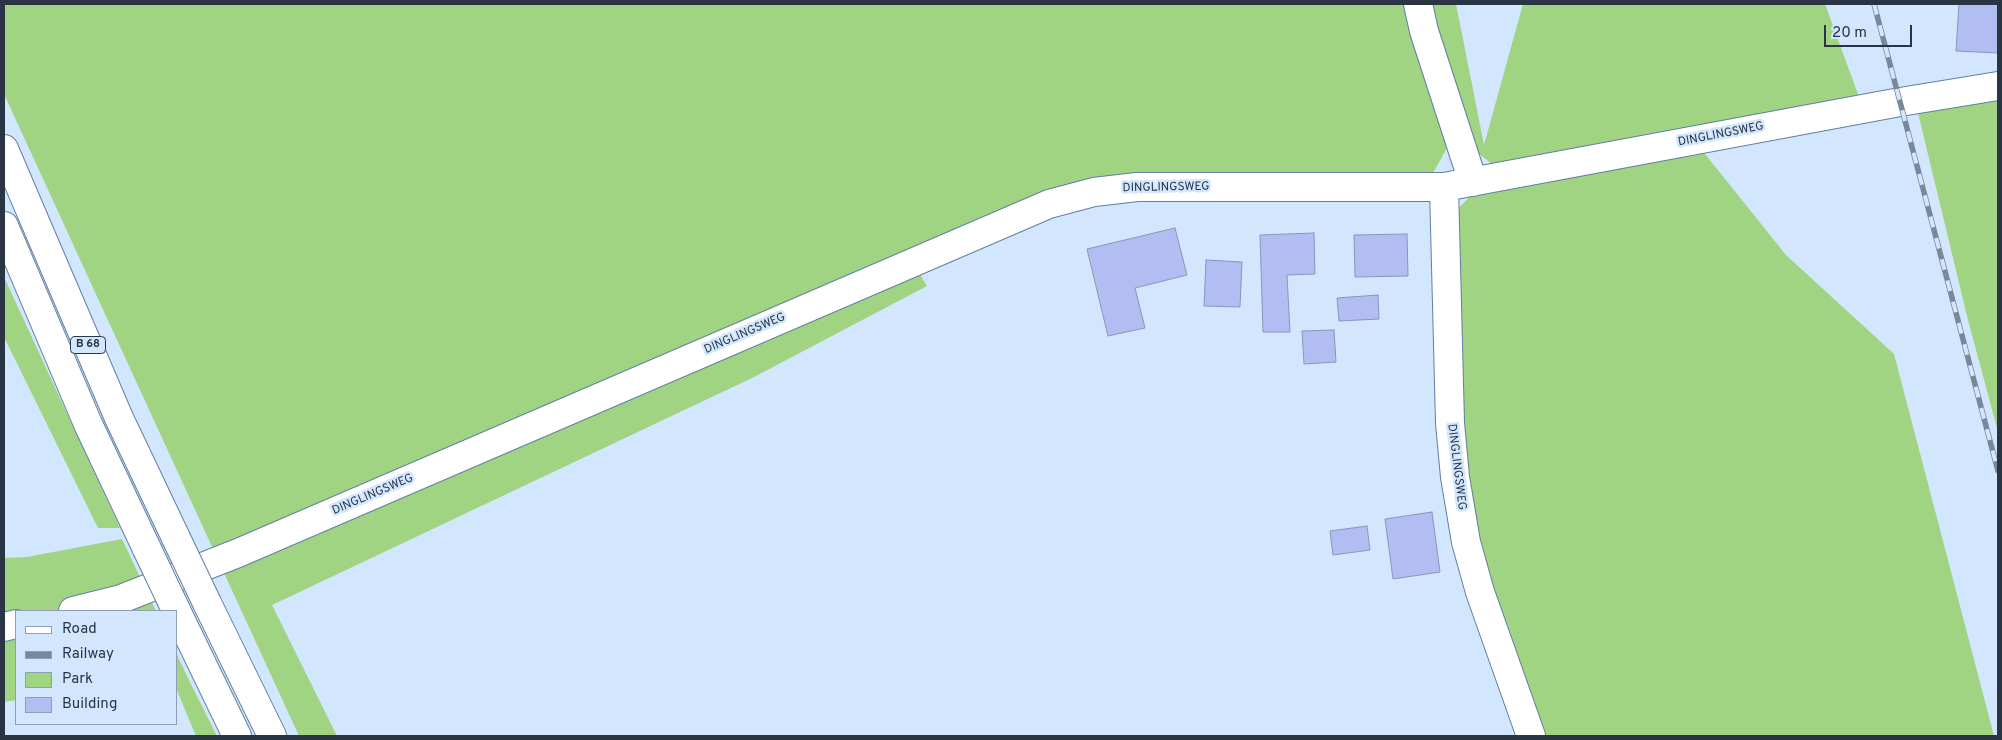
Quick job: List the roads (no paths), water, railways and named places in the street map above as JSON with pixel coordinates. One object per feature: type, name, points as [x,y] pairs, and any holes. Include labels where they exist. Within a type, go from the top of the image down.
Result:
[{"type":"main road","points":[[1418,4],[1424,31],[1473,182]]},
{"type":"main road","name":"DINGLINGSWEG","points":[[77,610],[121,599],[238,553],[1049,204],[1094,192],[1137,187],[1444,187],[1900,102],[1998,86]]},
{"type":"main road","name":"B 68","points":[[4,149],[119,418],[272,736]]},
{"type":"main road","name":"DINGLINGSWEG","points":[[1444,187],[1450,423],[1455,477],[1466,542],[1480,592],[1531,736]]},
{"type":"main road","name":"B 68","points":[[4,226],[88,424],[176,610]]},
{"type":"main road","name":"B 68","points":[[178,614],[237,736]]},
{"type":"railway","points":[[1874,4],[1998,471]]}]
